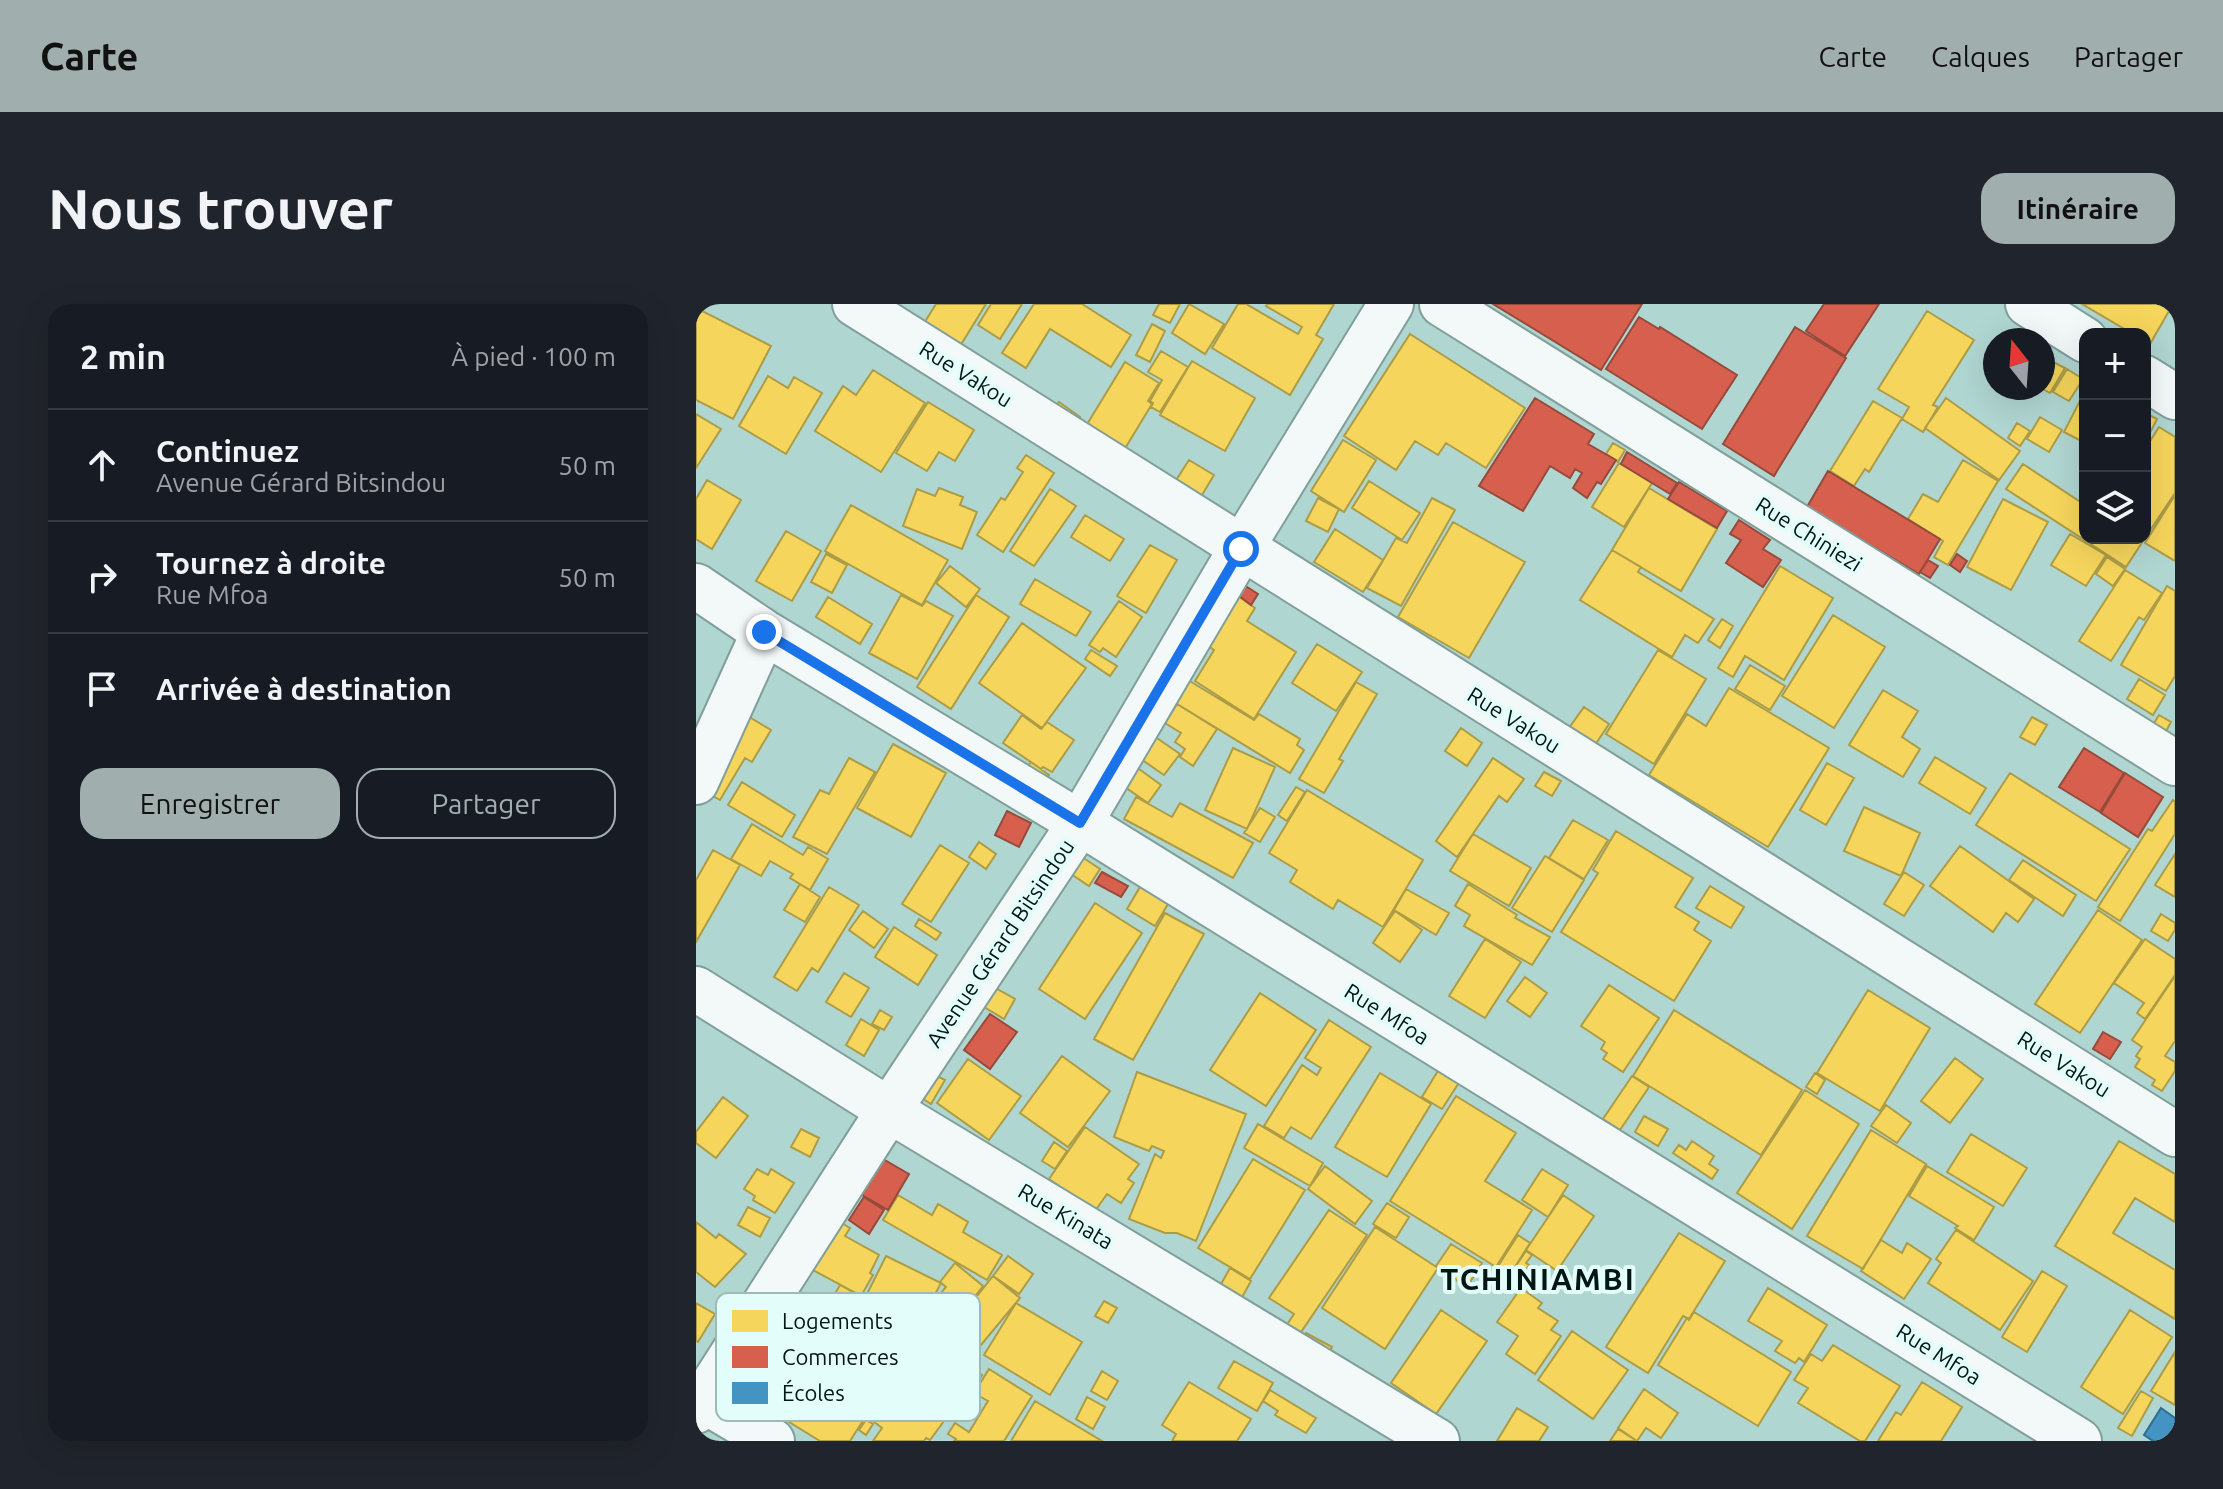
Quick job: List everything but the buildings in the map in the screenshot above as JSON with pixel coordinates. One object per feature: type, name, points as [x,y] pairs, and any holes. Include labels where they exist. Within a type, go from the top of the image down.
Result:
[{"type":"street","name":"Rue Vakou","points":[[855,304],[2175,1134]]},
{"type":"street","name":"Avenue Gérard Bitsindou","points":[[769,1293],[1080,823],[1241,549],[1391,304]]},
{"type":"street","name":"Rue Chiniezi","points":[[1442,304],[2175,763]]},
{"type":"street","points":[[2028,304],[2079,336]]},
{"type":"street","points":[[2151,382],[2175,397]]},
{"type":"street","name":"Rue Mfoa","points":[[696,586],[764,632],[1080,823],[2079,1441]]},
{"type":"street","points":[[696,782],[764,632]]},
{"type":"street","name":"Rue Kinata","points":[[696,989],[889,1110],[1437,1441]]},
{"type":"street","name":"Avenue Gérard Bitsindou","points":[[698,1402],[716,1374]]},
{"type":"street","points":[[698,1402],[716,1411]]},
{"type":"street","points":[[734,1421],[772,1441]]},
{"type":"district","name":"TCHINIAMBI","points":[[1538,1280]]},
{"type":"route","points":[[764,632],[1080,823],[1241,549]]}]
